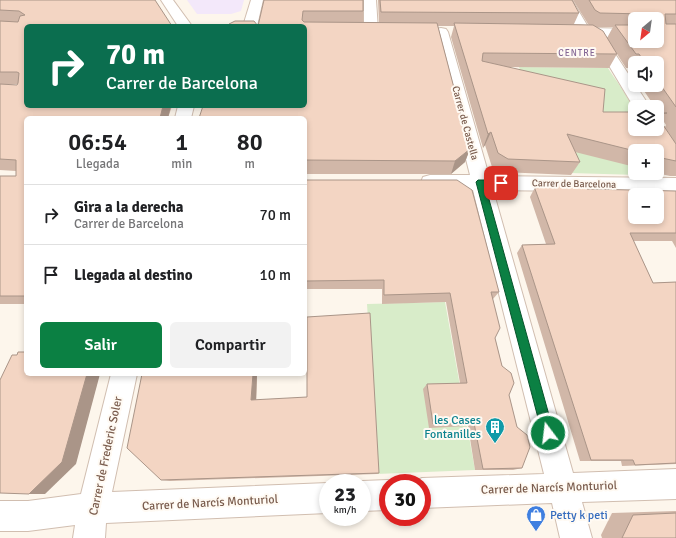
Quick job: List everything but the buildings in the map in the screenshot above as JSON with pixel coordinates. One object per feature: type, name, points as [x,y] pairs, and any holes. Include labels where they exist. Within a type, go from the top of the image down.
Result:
[{"type":"street","points":[[167,0],[184,24]]},
{"type":"street","points":[[251,24],[257,0]]},
{"type":"street","points":[[370,0],[371,30]]},
{"type":"street","points":[[566,0],[582,28],[601,41],[638,100]]},
{"type":"street","points":[[356,30],[386,31]]},
{"type":"street","name":"Carrer de Castella","points":[[440,31],[576,538]]},
{"type":"street","points":[[557,32],[628,33]]},
{"type":"street","name":"Carrer de Barcelona","points":[[413,182],[676,185]]},
{"type":"street","name":"Carrer de Frederic Soler","points":[[90,538],[93,508],[124,376]]},
{"type":"street","name":"Carrer de Narcís Monturiol","points":[[431,493],[676,484]]},
{"type":"street","name":"Carrer de Narcís Monturiol","points":[[0,516],[28,516],[93,508],[319,498]]},
{"type":"shaded area","points":[[187,0],[244,0],[241,11],[231,14],[197,14]]},
{"type":"green space","points":[[519,67],[608,68],[628,100],[628,136],[632,136],[628,144],[627,153],[628,175],[570,173],[527,89]]},
{"type":"green space","points":[[445,302],[475,470],[377,474],[367,304]]},
{"type":"place","name":"les Cases Fontanilles","points":[[495,444]]},
{"type":"place","name":"Petty k peti","points":[[536,532]]},
{"type":"district","name":"CENTRE","points":[[577,53]]},
{"type":"route","points":[[501,183],[480,182],[548,433]]}]
